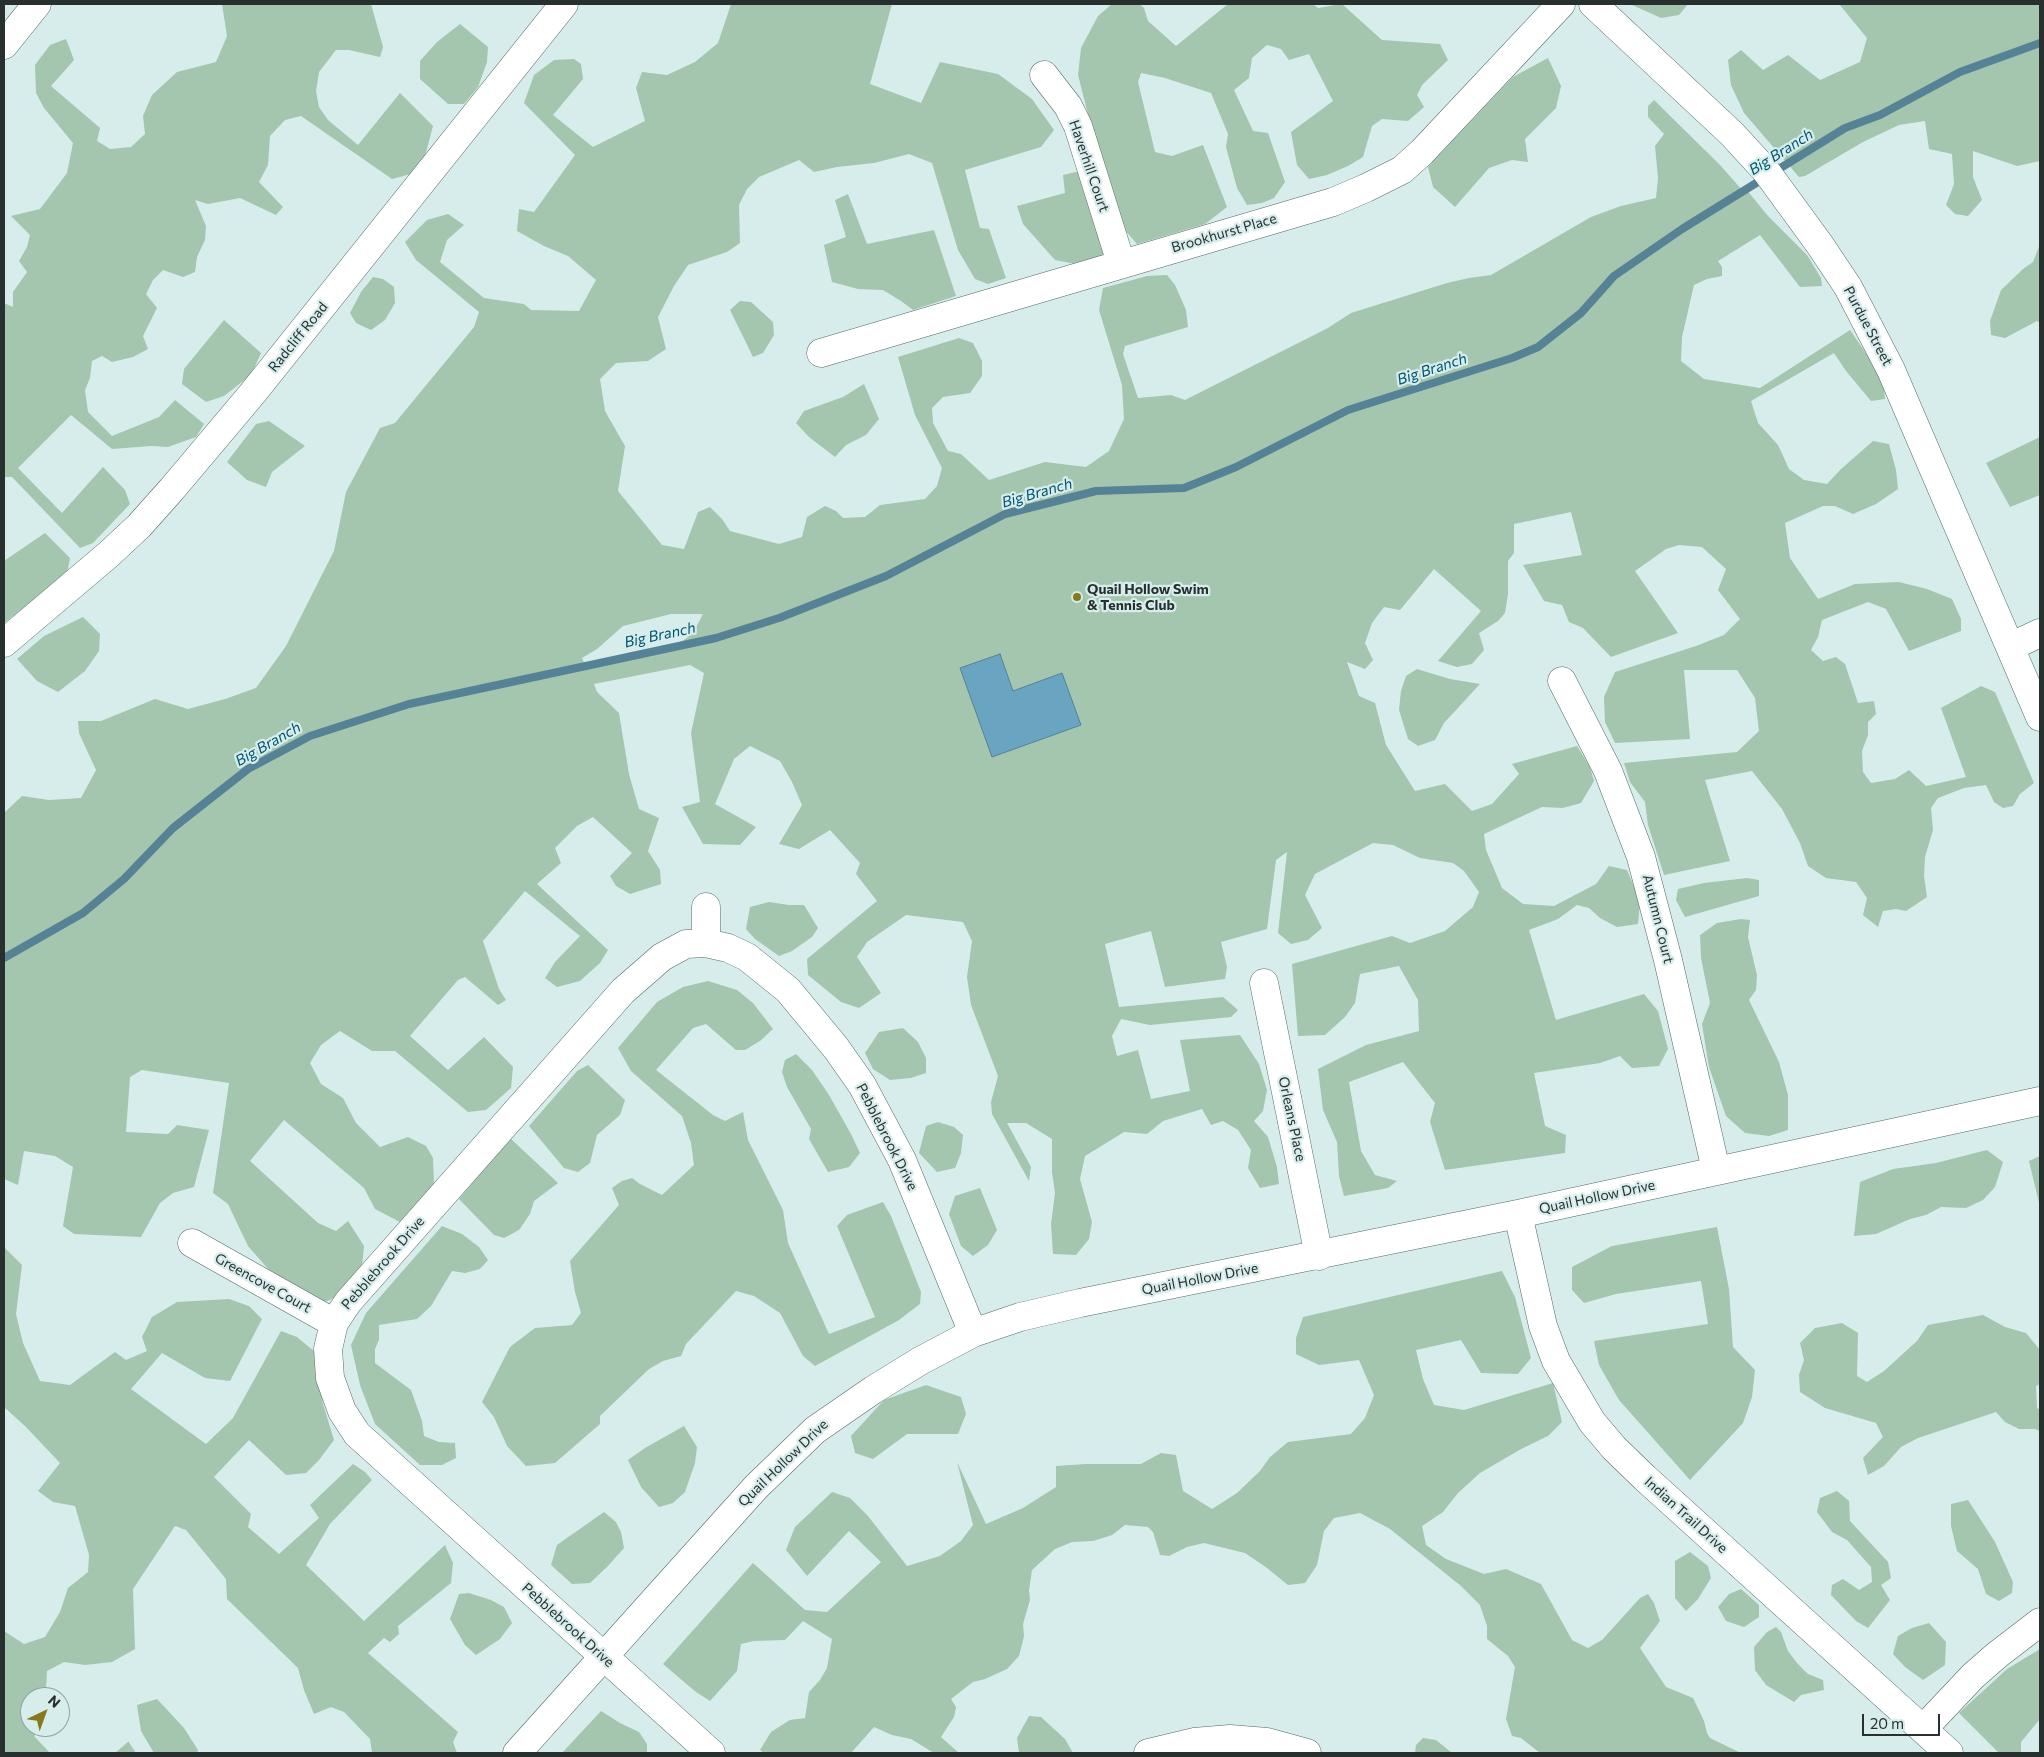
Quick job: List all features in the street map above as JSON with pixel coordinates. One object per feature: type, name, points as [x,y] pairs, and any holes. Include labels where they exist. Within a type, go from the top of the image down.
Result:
[{"type":"street","points":[[4,45],[37,4]]},
{"type":"street","name":"Radcliff Road","points":[[4,643],[109,554],[139,526],[172,489],[252,394],[564,4]]},
{"type":"street","name":"Brookhurst Place","points":[[821,353],[1332,202],[1402,170],[1422,152],[1561,4]]},
{"type":"street","name":"Purdue Street","points":[[1593,4],[1732,134],[1771,178],[1848,287],[1891,370],[2040,717]]},
{"type":"street","name":"Haverhill Court","points":[[1044,75],[1068,106],[1078,126],[1121,263]]},
{"type":"street","points":[[2010,647],[2040,633]]},
{"type":"street","name":"Autumn Court","points":[[1562,681],[1608,771],[1641,857],[1668,960],[1716,1170]]},
{"type":"street","points":[[706,907],[706,943]]},
{"type":"street","name":"Pebblebrook Drive","points":[[711,1753],[357,1434],[342,1411],[330,1378],[328,1349],[334,1323],[359,1289],[623,991],[643,972],[670,953],[686,944],[706,943],[728,948],[747,957],[788,990],[836,1048],[862,1084],[902,1160],[973,1333]]},
{"type":"street","name":"Orleans Place","points":[[1264,983],[1320,1256]]},
{"type":"street","name":"Quail Hollow Drive","points":[[517,1753],[756,1487],[815,1430],[873,1390],[973,1333],[1020,1317],[1080,1303],[1320,1256],[2040,1101]]},
{"type":"street","name":"Indian Trail Drive","points":[[1518,1214],[1543,1326],[1556,1361],[1592,1422],[1614,1448],[1639,1472],[1949,1753]]},
{"type":"street","name":"Greencove Court","points":[[192,1242],[334,1323]]},
{"type":"street","points":[[1922,1729],[1996,1655],[2040,1622]]},
{"type":"street","points":[[1148,1753],[1194,1742],[1230,1738],[1267,1742],[1307,1753]]},
{"type":"green space","points":[[222,4],[371,4],[383,47],[380,57],[349,50],[336,50],[319,72],[316,91],[319,107],[328,120],[358,145],[400,93],[433,126],[425,156],[411,174],[392,179],[301,116],[285,120],[270,136],[268,165],[259,182],[283,207],[276,215],[240,198],[208,204],[195,200],[206,226],[205,240],[197,257],[195,272],[183,277],[163,270],[153,280],[146,294],[157,308],[143,336],[148,349],[133,357],[112,362],[102,356],[92,361],[90,378],[85,390],[88,412],[112,436],[159,417],[175,400],[204,424],[196,437],[168,447],[151,446],[112,449],[71,415],[18,468],[62,513],[103,467],[125,490],[130,504],[93,543],[80,548],[12,477],[4,477],[4,303],[13,307],[13,292],[27,272],[19,261],[27,247],[30,235],[11,216],[40,209],[67,173],[73,143],[44,108],[36,93],[35,65],[50,45],[66,39],[74,60],[51,86],[100,128],[97,141],[110,149],[131,147],[145,134],[143,116],[152,95],[177,72],[216,62],[227,36]]},
{"type":"green space","points":[[731,4],[892,4],[870,84],[921,103],[940,62],[998,74],[1032,99],[1054,130],[1041,147],[965,170],[980,228],[989,229],[1006,278],[988,284],[975,279],[958,250],[932,163],[909,154],[874,163],[837,167],[814,172],[799,160],[759,177],[747,189],[739,205],[740,243],[727,252],[688,265],[674,286],[658,317],[666,349],[648,361],[616,363],[600,379],[605,411],[625,446],[618,491],[662,545],[684,549],[698,512],[710,507],[722,519],[730,531],[779,544],[802,537],[807,517],[825,506],[836,511],[843,518],[865,517],[880,505],[925,499],[937,486],[942,468],[915,415],[898,357],[959,338],[973,343],[982,361],[982,376],[970,393],[943,397],[932,408],[933,423],[948,451],[961,454],[989,480],[1045,462],[1086,467],[1109,451],[1124,419],[1122,385],[1099,310],[1103,288],[1147,276],[1167,275],[1175,285],[1186,310],[1188,327],[1125,346],[1123,354],[1138,398],[1171,395],[1185,400],[1328,328],[1351,313],[1447,283],[1491,275],[1591,217],[1621,206],[1656,198],[1658,178],[1655,146],[1664,134],[1648,117],[1648,106],[1654,100],[1720,165],[1743,191],[1746,189],[1768,216],[1807,255],[1821,278],[1822,286],[1800,287],[1760,235],[1718,261],[1722,267],[1722,276],[1707,279],[1694,285],[1682,337],[1681,361],[1704,379],[1760,388],[1850,330],[1883,378],[1885,399],[1871,401],[1834,353],[1751,401],[1758,423],[1778,445],[1789,469],[1804,480],[1827,484],[1873,441],[1889,444],[1896,470],[1898,489],[1876,504],[1853,514],[1835,506],[1823,506],[1785,523],[1790,558],[1818,599],[1855,584],[1899,582],[1927,589],[1952,599],[1961,619],[1961,631],[1909,651],[1886,609],[1868,602],[1822,620],[1818,637],[1811,650],[1823,661],[1836,657],[1845,664],[1858,703],[1874,701],[1876,714],[1868,722],[1868,735],[1862,751],[1863,772],[1871,783],[1895,779],[1909,770],[1926,786],[1966,777],[1941,708],[1981,686],[1995,692],[2034,783],[2020,794],[2013,806],[2003,808],[1994,802],[1986,785],[1964,788],[1938,798],[1931,808],[1933,830],[1925,857],[1924,876],[1927,897],[1906,911],[1896,909],[1883,911],[1878,927],[1863,915],[1867,898],[1856,882],[1826,878],[1808,866],[1800,843],[1782,809],[1752,771],[1705,780],[1730,861],[1664,875],[1648,825],[1645,802],[1630,782],[1624,763],[1737,752],[1759,731],[1755,698],[1737,670],[1684,670],[1690,739],[1615,743],[1605,722],[1604,697],[1615,672],[1724,635],[1740,619],[1718,590],[1726,569],[1702,547],[1679,545],[1666,549],[1635,571],[1678,633],[1611,657],[1583,628],[1569,622],[1562,605],[1544,601],[1523,565],[1582,555],[1571,512],[1514,524],[1514,553],[1508,561],[1508,594],[1505,613],[1498,621],[1479,633],[1484,650],[1472,664],[1457,667],[1438,661],[1481,611],[1434,569],[1400,610],[1384,607],[1372,623],[1365,643],[1373,660],[1365,669],[1347,662],[1359,696],[1375,703],[1386,745],[1415,791],[1445,784],[1472,811],[1492,804],[1519,774],[1512,764],[1577,746],[1590,767],[1594,781],[1581,803],[1563,808],[1542,807],[1484,834],[1486,850],[1502,888],[1523,904],[1554,906],[1596,884],[1609,866],[1627,870],[1640,901],[1638,924],[1617,927],[1600,918],[1589,908],[1577,905],[1558,919],[1529,930],[1556,1020],[1644,994],[1658,1011],[1668,1049],[1659,1066],[1632,1068],[1620,1056],[1600,1063],[1534,1073],[1545,1126],[1566,1135],[1565,1153],[1445,1170],[1430,1122],[1435,1103],[1403,1062],[1349,1082],[1361,1151],[1375,1175],[1397,1181],[1388,1188],[1344,1196],[1339,1176],[1337,1142],[1323,1110],[1318,1069],[1366,1045],[1419,1031],[1418,1000],[1399,966],[1360,974],[1355,1003],[1345,1017],[1325,1035],[1298,1036],[1292,964],[1392,936],[1410,943],[1445,931],[1473,907],[1479,892],[1464,871],[1453,863],[1420,858],[1393,845],[1373,843],[1315,874],[1305,895],[1322,928],[1308,940],[1291,944],[1278,933],[1287,852],[1276,860],[1267,929],[1221,942],[1227,967],[1225,979],[1165,987],[1151,931],[1105,944],[1119,1007],[1223,997],[1238,1010],[1231,1017],[1150,1025],[1121,1019],[1112,1036],[1117,1056],[1138,1050],[1151,1099],[1190,1091],[1180,1040],[1240,1035],[1259,1064],[1267,1090],[1263,1111],[1254,1121],[1268,1137],[1277,1167],[1279,1184],[1260,1188],[1248,1168],[1251,1150],[1238,1130],[1223,1121],[1211,1125],[1202,1109],[1163,1121],[1147,1134],[1124,1132],[1085,1156],[1080,1179],[1092,1222],[1089,1239],[1076,1255],[1053,1254],[1051,1224],[1055,1193],[1052,1172],[1052,1139],[1026,1123],[1007,1123],[1031,1167],[1029,1181],[992,1114],[991,1102],[998,1076],[971,1005],[967,977],[972,941],[963,922],[906,915],[867,942],[857,957],[881,993],[859,1008],[841,1002],[808,975],[807,959],[877,901],[856,874],[860,863],[830,830],[799,849],[779,844],[802,805],[780,761],[750,746],[734,759],[715,804],[756,827],[740,845],[703,844],[682,807],[700,802],[691,733],[704,673],[690,665],[594,684],[597,692],[619,713],[629,774],[639,809],[659,818],[648,851],[660,870],[661,884],[630,894],[616,886],[610,876],[632,853],[593,817],[577,826],[555,848],[561,863],[537,884],[608,950],[600,963],[580,981],[557,987],[545,978],[555,962],[580,936],[525,891],[483,941],[499,989],[506,1000],[498,1005],[465,977],[458,980],[410,1036],[448,1070],[484,1037],[513,1067],[511,1088],[486,1110],[468,1112],[395,1051],[372,1051],[340,1031],[321,1045],[310,1063],[321,1084],[343,1098],[356,1123],[380,1147],[408,1137],[426,1146],[433,1158],[434,1185],[400,1222],[375,1209],[364,1188],[284,1120],[250,1161],[318,1223],[336,1231],[348,1221],[364,1246],[362,1266],[354,1289],[325,1302],[269,1270],[248,1246],[228,1204],[213,1193],[229,1083],[142,1070],[130,1077],[126,1132],[168,1134],[177,1125],[209,1130],[194,1187],[173,1193],[160,1203],[141,1237],[74,1234],[63,1226],[73,1167],[55,1156],[24,1151],[18,1185],[4,1179],[4,813],[22,796],[49,800],[81,798],[96,770],[79,733],[78,721],[101,721],[155,699],[188,709],[256,688],[286,646],[334,551],[346,492],[380,428],[395,423],[474,327],[479,312],[416,260],[405,242],[427,220],[448,214],[464,225],[447,240],[440,262],[484,298],[524,304],[531,310],[579,311],[596,280],[568,256],[544,246],[517,231],[519,209],[534,212],[575,155],[524,103],[534,75],[554,60],[574,59],[581,64],[583,79],[553,115],[593,147],[645,121],[636,88],[642,72],[667,75],[695,62],[718,43]],"holes":[[[671,614],[703,614],[693,633],[676,646],[585,665],[582,658],[597,649],[623,626]]]},
{"type":"green space","points":[[1112,4],[1139,4],[1144,8],[1148,21],[1176,46],[1228,4],[1313,4],[1318,8],[1342,4],[1382,40],[1440,44],[1448,60],[1422,85],[1417,95],[1424,107],[1408,121],[1382,119],[1372,126],[1363,157],[1327,175],[1309,179],[1297,165],[1291,132],[1333,101],[1309,54],[1289,60],[1281,49],[1267,45],[1252,58],[1249,78],[1234,90],[1253,131],[1268,133],[1285,182],[1274,198],[1262,203],[1247,205],[1237,188],[1226,147],[1228,134],[1211,93],[1165,78],[1141,73],[1138,82],[1155,152],[1172,156],[1203,145],[1227,207],[1205,224],[1137,244],[1115,219],[1078,75],[1081,48],[1098,16]]},
{"type":"green space","points":[[1630,4],[1688,4],[1679,15],[1661,18]]},
{"type":"green space","points":[[1839,4],[2040,4],[2040,161],[2017,166],[1973,151],[1973,177],[1982,200],[1968,216],[1955,214],[1946,205],[1954,184],[1952,154],[1929,149],[1925,121],[1899,125],[1863,142],[1805,176],[1799,177],[1744,113],[1731,85],[1728,60],[1741,50],[1763,70],[1788,55],[1820,80],[1860,62],[1867,38]]},
{"type":"green space","points":[[460,24],[488,47],[487,62],[478,87],[464,104],[448,104],[420,79],[420,61],[437,42]]},
{"type":"green space","points":[[1548,58],[1561,86],[1556,108],[1525,139],[1528,162],[1512,160],[1489,168],[1455,207],[1433,187],[1428,167],[1513,77]]},
{"type":"green space","points":[[1080,171],[1107,251],[1101,262],[1075,264],[1055,260],[1023,224],[1017,206],[1065,193],[1063,175]]},
{"type":"green space","points":[[848,194],[867,244],[934,230],[956,296],[913,310],[883,290],[858,289],[832,282],[824,245],[846,237],[835,200]]},
{"type":"green space","points":[[2040,244],[2040,323],[2037,321],[2005,338],[1991,335],[1990,321],[2001,290],[2033,262]]},
{"type":"green space","points":[[373,277],[383,279],[394,287],[395,303],[385,320],[371,330],[356,323],[350,313],[361,292]]},
{"type":"green space","points":[[740,301],[751,302],[773,322],[774,335],[763,353],[753,357],[730,310]]},
{"type":"green space","points":[[224,320],[261,353],[251,375],[224,396],[206,402],[182,384],[184,369]]},
{"type":"green space","points":[[864,384],[879,419],[866,435],[846,445],[835,457],[809,437],[796,423],[804,411],[843,397]]},
{"type":"green space","points":[[269,421],[305,446],[272,472],[266,487],[247,480],[227,462],[256,424]]},
{"type":"green space","points":[[2040,437],[2040,495],[2010,507],[1986,463]]},
{"type":"green space","points":[[45,533],[70,558],[67,574],[4,623],[4,561]]},
{"type":"green space","points":[[83,617],[100,634],[99,651],[85,671],[58,692],[37,681],[17,659],[44,636]]},
{"type":"green space","points":[[1417,669],[1450,679],[1480,684],[1444,723],[1435,740],[1418,746],[1408,739],[1399,710],[1401,691],[1406,676]]},
{"type":"green space","points":[[1747,878],[1759,880],[1759,896],[1685,917],[1676,900],[1678,889],[1704,883]]},
{"type":"green space","points":[[769,902],[804,905],[818,928],[812,937],[792,951],[779,956],[755,939],[746,929],[750,907]]},
{"type":"green space","points":[[1741,919],[1750,920],[1748,937],[1757,975],[1756,990],[1749,1000],[1779,1062],[1788,1095],[1788,1130],[1769,1136],[1745,1133],[1726,1116],[1709,1067],[1702,1024],[1710,1003],[1701,958],[1700,935],[1717,923]]},
{"type":"green space","points":[[708,981],[737,990],[753,1003],[773,1029],[760,1041],[745,1050],[736,1050],[706,1024],[693,1028],[656,1070],[713,1115],[725,1121],[743,1112],[748,1140],[783,1210],[788,1243],[829,1334],[875,1317],[837,1226],[847,1215],[883,1202],[891,1216],[921,1292],[920,1304],[899,1320],[815,1366],[803,1356],[780,1313],[754,1296],[736,1291],[686,1344],[681,1356],[663,1361],[649,1369],[600,1416],[600,1424],[555,1463],[526,1466],[507,1446],[494,1417],[482,1402],[510,1347],[535,1328],[572,1325],[581,1313],[575,1292],[570,1261],[619,1205],[612,1188],[622,1181],[632,1178],[662,1195],[694,1165],[691,1143],[682,1116],[631,1071],[618,1048],[657,1002],[683,987]]},
{"type":"green space","points":[[903,1028],[918,1042],[926,1058],[926,1073],[911,1078],[890,1080],[873,1069],[865,1053],[879,1032]]},
{"type":"green space","points":[[796,1054],[812,1070],[829,1095],[860,1153],[849,1167],[828,1172],[809,1139],[811,1129],[787,1087],[782,1072],[785,1060]]},
{"type":"green space","points":[[588,1065],[625,1100],[620,1115],[597,1135],[590,1163],[578,1172],[564,1168],[529,1126],[577,1071]]},
{"type":"green space","points":[[938,1122],[954,1127],[963,1135],[961,1153],[955,1168],[937,1172],[919,1153],[926,1126]]},
{"type":"green space","points":[[510,1138],[558,1183],[534,1201],[530,1214],[519,1230],[504,1238],[494,1235],[459,1199]]},
{"type":"green space","points":[[1987,1150],[2003,1162],[1995,1187],[1983,1200],[1966,1208],[1941,1207],[1926,1215],[1910,1219],[1876,1234],[1854,1236],[1860,1182],[1893,1169],[1936,1163]]},
{"type":"green space","points":[[2040,1156],[2040,1207],[2029,1161]]},
{"type":"green space","points":[[980,1188],[997,1230],[988,1245],[973,1256],[961,1246],[949,1214],[955,1196]]},
{"type":"green space","points":[[442,1226],[462,1234],[479,1247],[488,1260],[480,1269],[465,1273],[452,1271],[431,1306],[417,1319],[379,1325],[379,1340],[375,1349],[375,1363],[411,1390],[422,1421],[424,1436],[439,1442],[455,1443],[456,1458],[442,1465],[420,1465],[375,1424],[360,1385],[351,1345],[366,1313]]},
{"type":"green space","points":[[1717,1227],[1729,1289],[1733,1347],[1755,1370],[1752,1397],[1743,1423],[1690,1480],[1619,1400],[1599,1365],[1594,1341],[1708,1324],[1701,1281],[1616,1294],[1584,1303],[1572,1290],[1572,1267],[1612,1246]]},
{"type":"green space","points":[[4,1247],[22,1265],[16,1314],[23,1343],[40,1381],[70,1385],[115,1352],[126,1360],[147,1351],[142,1337],[152,1317],[177,1302],[229,1299],[249,1306],[262,1319],[230,1381],[205,1378],[162,1353],[131,1389],[206,1444],[233,1418],[281,1331],[297,1337],[315,1352],[323,1404],[334,1440],[319,1460],[306,1473],[286,1475],[249,1440],[214,1477],[251,1514],[248,1527],[279,1554],[319,1518],[310,1505],[353,1464],[365,1472],[372,1480],[330,1524],[306,1565],[364,1621],[445,1545],[453,1563],[451,1583],[398,1626],[399,1634],[390,1642],[384,1638],[368,1653],[458,1732],[453,1742],[457,1753],[372,1753],[370,1739],[344,1712],[331,1707],[314,1714],[304,1690],[298,1668],[227,1599],[226,1579],[186,1530],[175,1526],[133,1589],[135,1649],[112,1662],[85,1665],[64,1662],[47,1671],[46,1687],[20,1687],[20,1737],[35,1737],[50,1753],[4,1753],[4,1631],[24,1644],[45,1637],[60,1612],[68,1588],[88,1572],[89,1555],[75,1506],[53,1502],[38,1491],[60,1463],[4,1407]]},
{"type":"green space","points":[[1502,1271],[1515,1297],[1531,1358],[1518,1374],[1481,1373],[1461,1340],[1416,1350],[1423,1379],[1434,1405],[1464,1410],[1553,1383],[1562,1422],[1548,1436],[1480,1473],[1458,1493],[1443,1512],[1422,1526],[1426,1545],[1446,1559],[1484,1574],[1506,1569],[1541,1584],[1572,1640],[1588,1648],[1602,1640],[1640,1598],[1648,1594],[1654,1603],[1660,1621],[1640,1648],[1666,1687],[1693,1698],[1710,1738],[1741,1753],[1540,1753],[1521,1738],[1512,1736],[1506,1719],[1515,1667],[1508,1656],[1487,1639],[1487,1626],[1480,1605],[1461,1586],[1390,1529],[1360,1513],[1334,1518],[1324,1531],[1317,1565],[1305,1583],[1288,1585],[1245,1553],[1204,1543],[1187,1547],[1169,1556],[1160,1555],[1153,1532],[1148,1527],[1125,1525],[1112,1535],[1093,1541],[1072,1542],[1055,1549],[1032,1570],[1029,1590],[1030,1600],[1023,1624],[1024,1636],[1019,1656],[1007,1669],[973,1682],[951,1699],[956,1707],[954,1717],[941,1737],[959,1753],[934,1753],[911,1739],[892,1735],[874,1727],[851,1753],[764,1753],[760,1750],[771,1732],[790,1720],[805,1718],[809,1692],[820,1680],[827,1668],[832,1639],[803,1621],[785,1640],[754,1641],[741,1644],[737,1671],[710,1701],[696,1692],[663,1664],[753,1563],[805,1610],[827,1612],[881,1562],[849,1531],[807,1576],[786,1550],[795,1527],[832,1492],[850,1498],[868,1516],[907,1566],[940,1556],[961,1541],[973,1525],[957,1462],[986,1524],[1023,1508],[1056,1487],[1056,1466],[1141,1464],[1161,1453],[1176,1455],[1183,1491],[1212,1509],[1237,1493],[1260,1471],[1270,1457],[1288,1442],[1351,1434],[1365,1418],[1374,1395],[1359,1360],[1319,1365],[1296,1354],[1296,1338],[1303,1317]]},
{"type":"green space","points":[[1983,1315],[2005,1327],[2026,1333],[2040,1350],[2040,1384],[2036,1386],[2037,1408],[2040,1410],[2040,1431],[2035,1429],[2019,1429],[2005,1422],[1996,1412],[1918,1438],[1901,1447],[1884,1466],[1868,1475],[1863,1458],[1883,1437],[1876,1423],[1825,1408],[1800,1392],[1799,1375],[1804,1360],[1800,1343],[1815,1328],[1842,1323],[1858,1333],[1857,1376],[1867,1382],[1884,1371],[1917,1341],[1928,1325]]},
{"type":"green space","points":[[926,1385],[961,1397],[966,1414],[958,1434],[907,1434],[873,1459],[855,1453],[851,1436],[884,1400]]},
{"type":"green space","points":[[684,1426],[697,1447],[695,1463],[685,1492],[673,1503],[659,1507],[641,1487],[628,1460]]},
{"type":"green space","points":[[1837,1491],[1849,1501],[1850,1521],[1888,1562],[1891,1578],[1881,1585],[1890,1600],[1868,1628],[1856,1621],[1831,1595],[1832,1585],[1843,1579],[1859,1590],[1872,1582],[1871,1567],[1847,1540],[1832,1532],[1817,1512],[1820,1498]]},
{"type":"green space","points":[[1968,1500],[1995,1542],[2013,1582],[2012,1593],[1999,1601],[1986,1594],[1978,1569],[1957,1551],[1951,1526],[1951,1504]]},
{"type":"green space","points":[[604,1512],[616,1522],[621,1532],[624,1548],[590,1583],[572,1584],[551,1565],[557,1545]]},
{"type":"green space","points":[[1690,1552],[1708,1566],[1711,1578],[1698,1599],[1686,1611],[1675,1598],[1675,1561]]},
{"type":"green space","points":[[1741,1589],[1759,1605],[1759,1617],[1744,1627],[1726,1621],[1718,1607],[1729,1594]]},
{"type":"green space","points":[[469,1593],[491,1600],[504,1607],[512,1623],[500,1639],[476,1655],[465,1645],[450,1619],[459,1594]]},
{"type":"green space","points":[[1929,1623],[1946,1642],[1945,1665],[1923,1680],[1905,1667],[1893,1654],[1898,1636],[1912,1628]]},
{"type":"green space","points":[[1776,1627],[1781,1632],[1788,1651],[1797,1663],[1808,1674],[1823,1680],[1824,1690],[1801,1695],[1794,1702],[1766,1685],[1755,1670],[1754,1647],[1767,1632]]},
{"type":"green space","points":[[2040,1649],[2040,1719],[2021,1742],[2021,1753],[1999,1753],[1959,1713],[2007,1669]]},
{"type":"green space","points":[[157,1699],[184,1728],[198,1750],[197,1753],[154,1753],[141,1731],[137,1705]]},
{"type":"green space","points":[[601,1711],[639,1732],[647,1744],[647,1753],[562,1753]]},
{"type":"green space","points":[[1029,1716],[1041,1717],[1065,1739],[1073,1753],[1019,1753],[1017,1738]]},
{"type":"green space","points":[[1423,1738],[1436,1740],[1452,1753],[1415,1753],[1416,1745]]},
{"type":"green space","points":[[128,1742],[136,1753],[115,1753]]},
{"type":"water","points":[[1000,654],[1013,691],[1062,673],[1081,725],[992,757],[960,668]]},
{"type":"waterway","name":"Big Branch","points":[[4,958],[83,913],[124,879],[173,828],[248,769],[310,736],[409,704],[716,638],[779,618],[886,576],[1005,514],[1096,491],[1184,488],[1236,467],[1348,410],[1512,358],[1538,347],[1581,313],[1614,276],[1682,229],[1845,128],[1880,115],[1960,72],[2040,43]]},
{"type":"place","name":"Quail Hollow Swim & Tennis Club","points":[[1077,597]]}]
